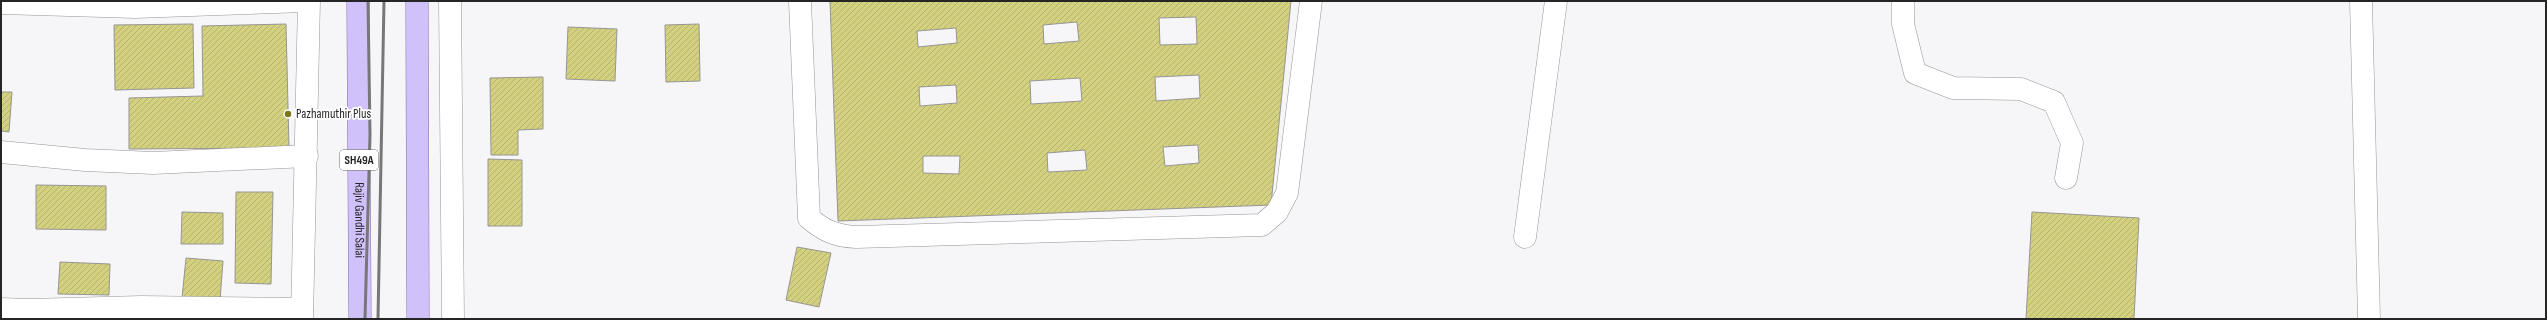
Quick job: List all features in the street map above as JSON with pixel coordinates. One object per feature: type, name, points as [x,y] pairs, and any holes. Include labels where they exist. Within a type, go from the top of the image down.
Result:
[{"type":"main road","name":"Rajiv Gandhi Salai","points":[[358,1],[360,319]]},
{"type":"main road","points":[[417,1],[418,319]]},
{"type":"street","points":[[1,3],[135,7],[305,1]]},
{"type":"street","points":[[1,308],[28,310],[141,307],[302,314],[307,156],[309,1]]},
{"type":"street","points":[[450,1],[453,319]]},
{"type":"street","points":[[800,1],[809,218],[823,230],[843,236],[856,237],[1262,225],[1277,212],[1287,193],[1311,1]]},
{"type":"street","points":[[1525,237],[1556,1]]},
{"type":"street","points":[[1903,1],[1903,24],[1915,73],[1953,88],[2022,89],[2054,102],[2072,143],[2066,178]]},
{"type":"street","points":[[2361,1],[2369,319]]},
{"type":"street","points":[[1,152],[84,160],[153,163],[307,156]]},
{"type":"building","points":[[830,1],[1291,1],[1271,205],[838,221]],"holes":[[[1196,17],[1197,44],[1160,45],[1159,18]],[[1077,22],[1079,41],[1044,44],[1043,25]],[[956,28],[957,43],[918,47],[917,31]],[[1199,75],[1200,98],[1156,101],[1155,77]],[[1080,78],[1082,101],[1031,104],[1030,81]],[[956,85],[957,103],[920,106],[919,87]],[[1198,145],[1199,163],[1165,166],[1163,147]],[[1085,150],[1087,170],[1048,172],[1047,153]],[[923,156],[960,156],[959,174],[923,173]]]},
{"type":"building","points":[[193,24],[194,88],[115,90],[114,25]]},
{"type":"building","points":[[286,24],[289,148],[129,149],[129,98],[203,96],[202,26]]},
{"type":"building","points":[[699,24],[700,81],[666,82],[665,25]]},
{"type":"building","points":[[568,27],[617,29],[615,81],[566,79]]},
{"type":"building","points":[[543,77],[543,129],[518,130],[518,155],[491,155],[490,78]]},
{"type":"building","points":[[1,92],[12,92],[9,132],[1,131]]},
{"type":"building","points":[[488,159],[522,160],[522,226],[488,226]]},
{"type":"building","points":[[36,185],[106,186],[106,230],[36,229]]},
{"type":"building","points":[[236,192],[273,192],[271,284],[235,283]]},
{"type":"building","points":[[182,212],[223,213],[223,244],[181,244]]},
{"type":"building","points":[[2032,212],[2139,218],[2134,319],[2026,319]]},
{"type":"building","points":[[797,247],[831,253],[819,307],[786,300]]},
{"type":"building","points":[[186,258],[223,261],[220,300],[182,298]]},
{"type":"building","points":[[60,262],[110,264],[109,295],[58,294]]},
{"type":"railway","points":[[365,319],[370,135],[368,1]]},
{"type":"railway","points":[[378,319],[384,1]]},
{"type":"place","name":"Pazhamuthir Plus","points":[[288,114]]}]
